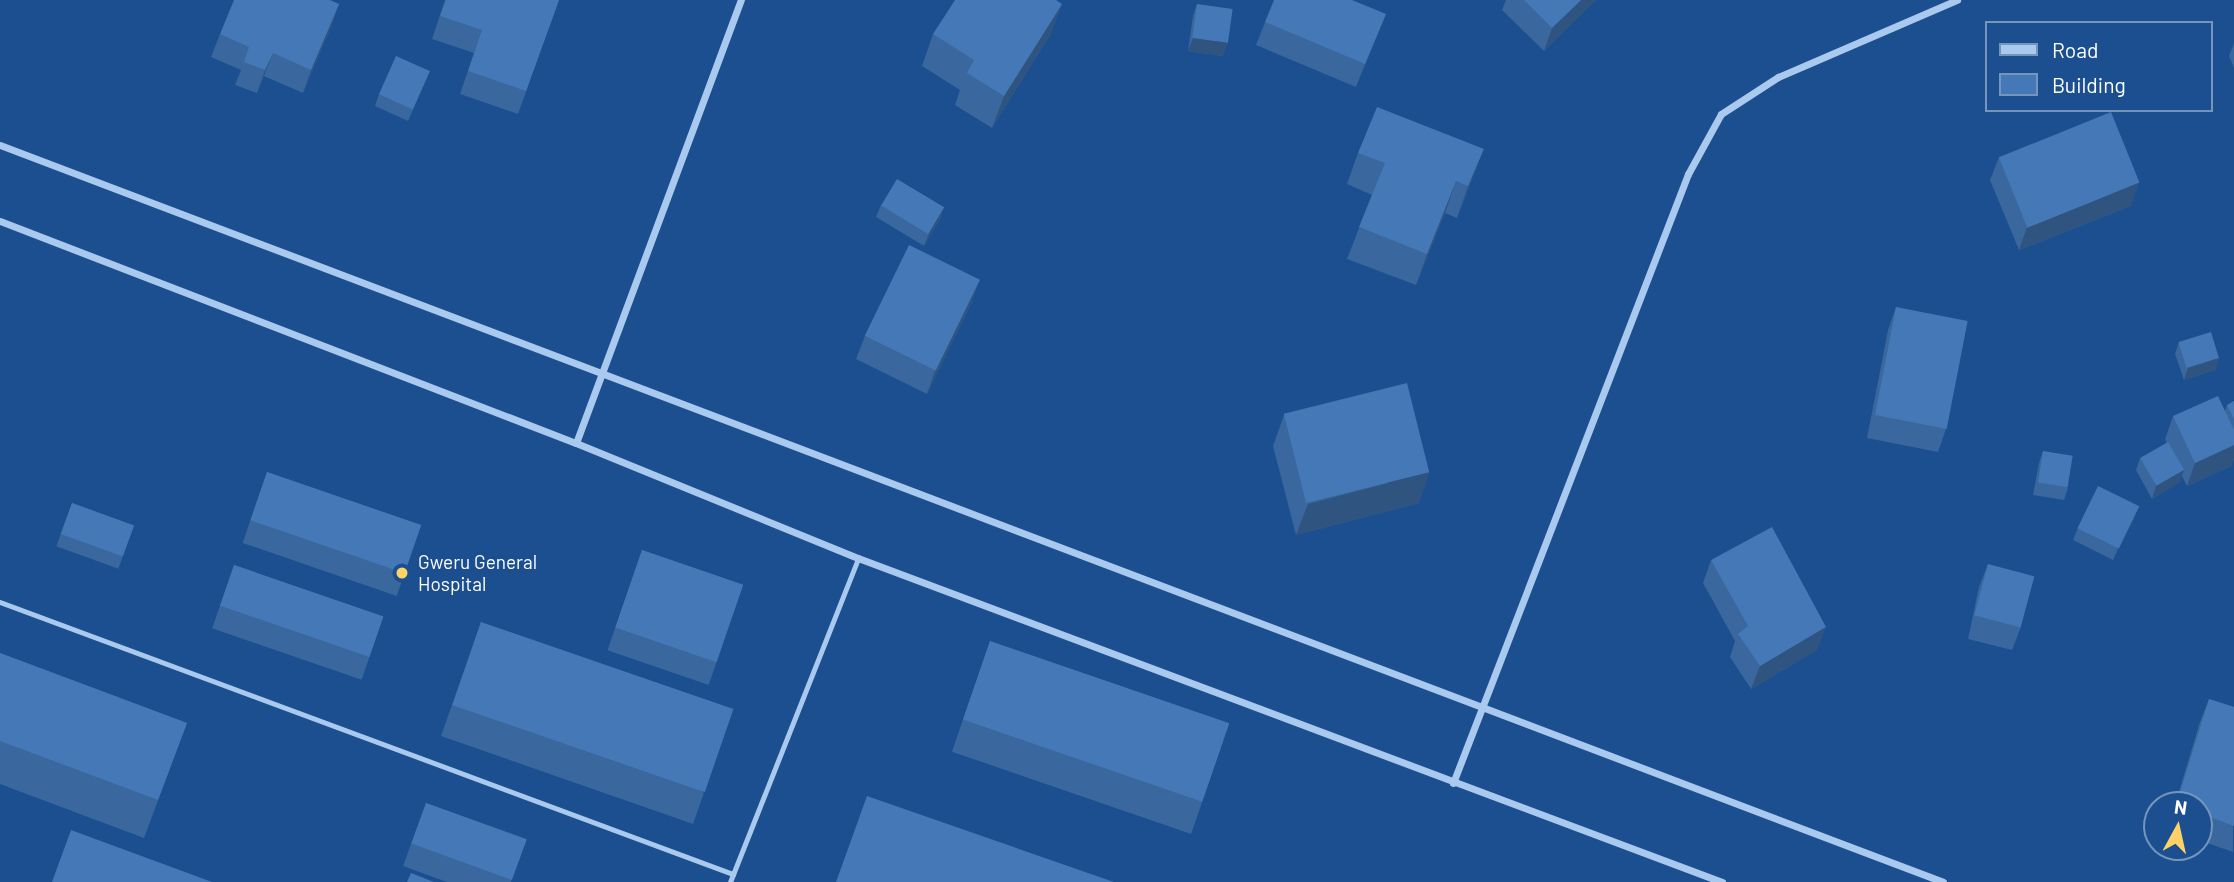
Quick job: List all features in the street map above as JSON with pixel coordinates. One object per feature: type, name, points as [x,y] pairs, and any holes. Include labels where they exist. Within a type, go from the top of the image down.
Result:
[{"type":"street","points":[[576,443],[741,0]]},
{"type":"street","points":[[1454,783],[1481,706],[1688,174],[1721,114],[1778,77],[1957,0]]},
{"type":"street","points":[[0,145],[1943,882]]},
{"type":"street","points":[[0,221],[576,443],[858,558],[1722,882]]},
{"type":"lane","points":[[730,882],[858,558]]},
{"type":"lane","points":[[0,602],[733,874]]},
{"type":"building","points":[[234,0],[330,0],[339,4],[311,70],[273,53],[265,70],[244,62],[249,47],[220,34]]},
{"type":"building","points":[[446,0],[559,0],[526,91],[468,71],[482,30],[440,16]]},
{"type":"building","points":[[955,0],[1056,0],[1062,4],[1004,96],[967,73],[974,60],[933,34]]},
{"type":"building","points":[[1274,0],[1352,0],[1386,14],[1365,64],[1265,22]]},
{"type":"building","points":[[1524,0],[1581,0],[1552,28]]},
{"type":"building","points":[[1197,4],[1233,9],[1228,43],[1192,38]]},
{"type":"building","points":[[396,56],[430,71],[413,109],[379,94]]},
{"type":"building","points":[[1377,107],[1484,149],[1468,186],[1456,181],[1427,254],[1359,227],[1385,163],[1358,153]]},
{"type":"building","points":[[2111,112],[2139,182],[2027,228],[1999,157]]},
{"type":"building","points":[[897,179],[944,207],[928,234],[881,206]]},
{"type":"building","points":[[909,245],[980,280],[936,370],[865,336]]},
{"type":"building","points":[[1896,307],[1968,321],[1947,429],[1875,415]]},
{"type":"building","points":[[2211,332],[2219,358],[2186,368],[2178,342]]},
{"type":"building","points":[[1407,383],[1429,472],[1306,503],[1284,414]]},
{"type":"building","points":[[2218,396],[2234,430],[2234,445],[2195,463],[2173,416]]},
{"type":"building","points":[[2234,401],[2234,419],[2227,405]]},
{"type":"building","points":[[2168,442],[2184,470],[2156,486],[2140,458]]},
{"type":"building","points":[[2043,451],[2073,456],[2068,487],[2038,483]]},
{"type":"building","points":[[267,472],[421,525],[405,573],[250,520]]},
{"type":"building","points":[[2098,486],[2139,506],[2119,548],[2077,528]]},
{"type":"building","points":[[72,503],[134,526],[123,557],[61,534]]},
{"type":"building","points":[[1772,527],[1826,627],[1760,666],[1738,634],[1748,626],[1711,560]]},
{"type":"building","points":[[642,550],[743,585],[716,662],[615,628]]},
{"type":"building","points":[[1988,564],[2034,576],[2021,628],[1974,615]]},
{"type":"building","points":[[234,565],[383,616],[369,657],[220,606]]},
{"type":"building","points":[[481,622],[733,709],[705,792],[452,705]]},
{"type":"building","points":[[990,641],[1229,723],[1202,802],[963,719]]},
{"type":"building","points":[[0,653],[187,723],[158,800],[0,741]]},
{"type":"building","points":[[2209,699],[2234,707],[2234,826],[2213,818],[2213,791],[2180,791]]},
{"type":"building","points":[[867,796],[1114,882],[836,882]]},
{"type":"building","points":[[426,803],[527,840],[512,880],[411,843]]},
{"type":"building","points":[[71,830],[212,882],[52,882]]},
{"type":"building","points":[[411,873],[434,882],[407,882]]},
{"type":"place","name":"Gweru General Hospital","points":[[402,573]]}]
